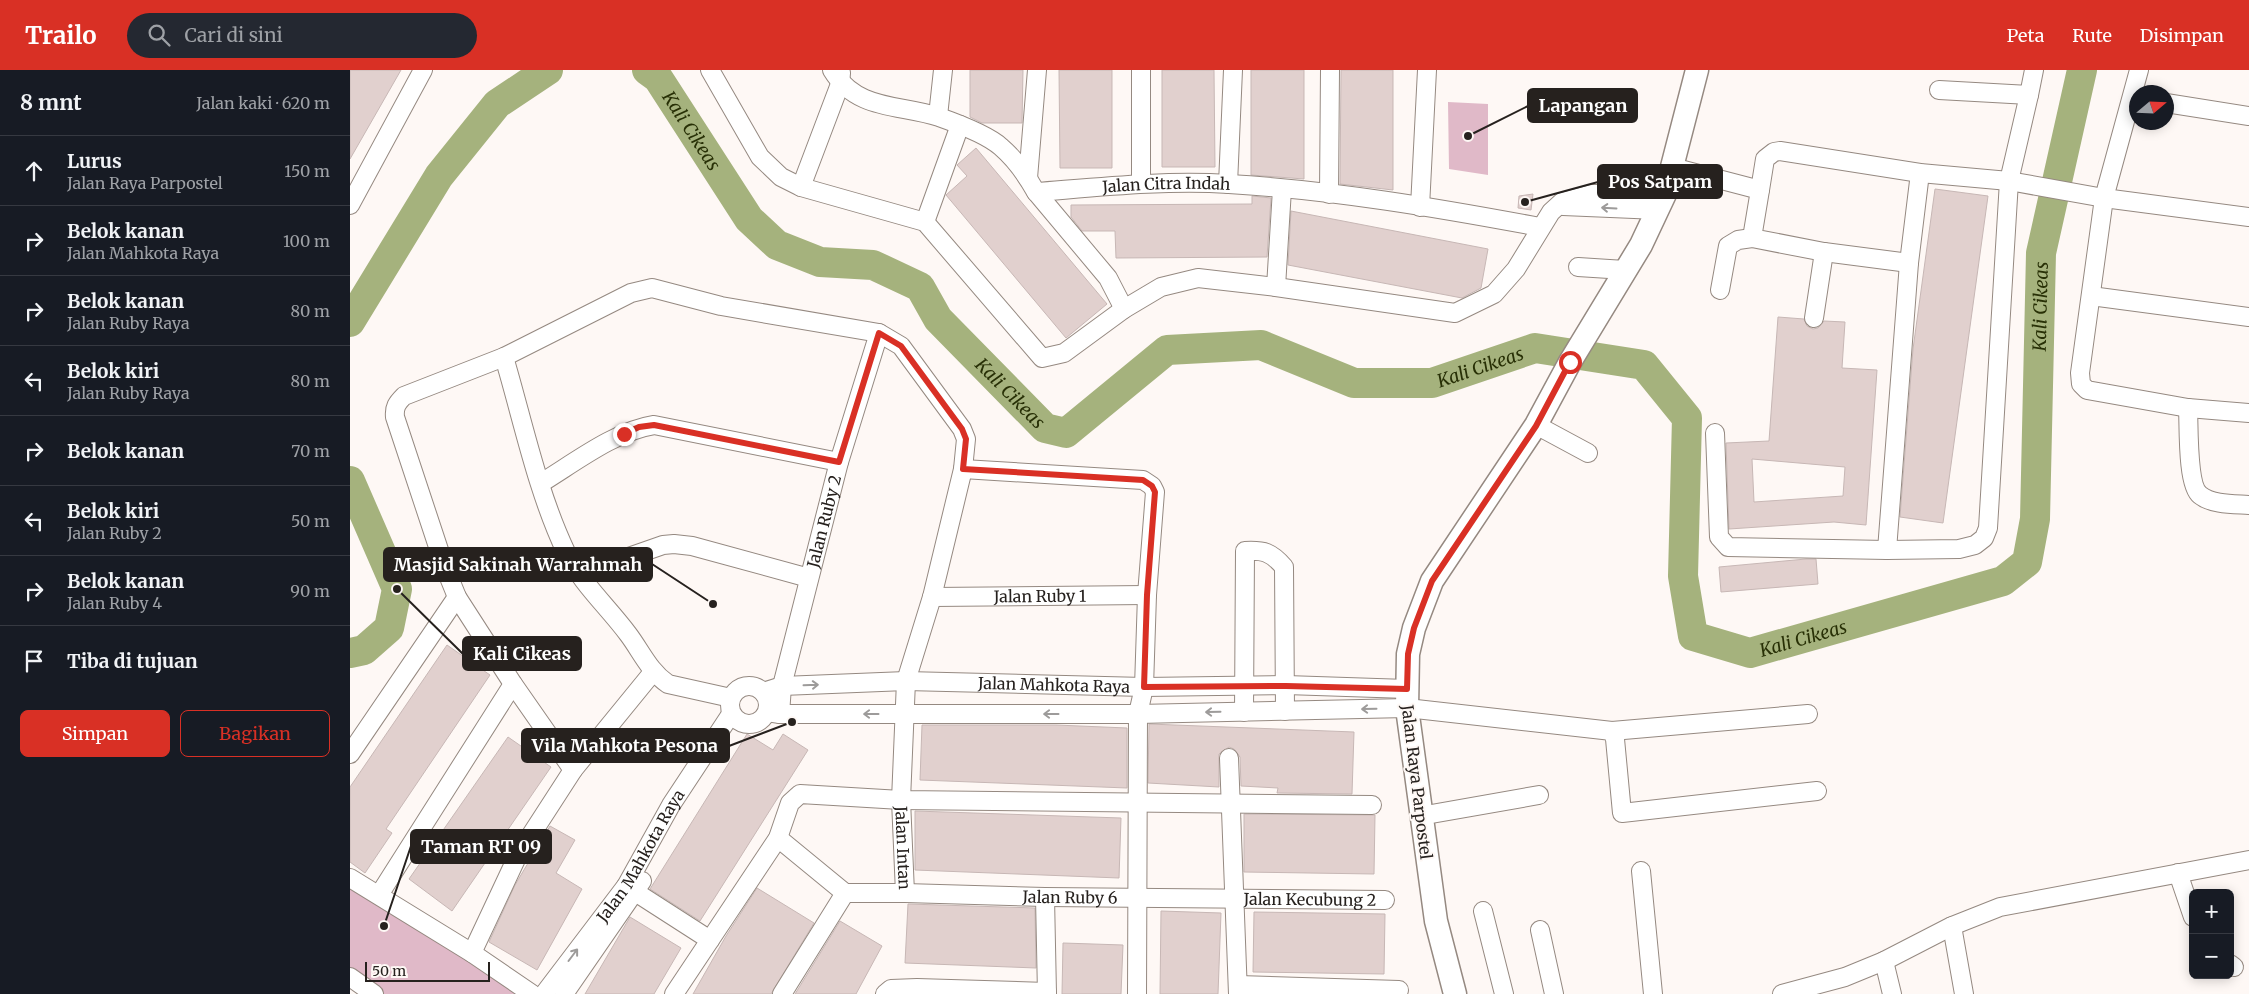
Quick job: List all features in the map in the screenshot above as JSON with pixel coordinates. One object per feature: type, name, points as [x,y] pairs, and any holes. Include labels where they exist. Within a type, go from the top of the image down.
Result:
[{"type":"main road","name":"Jalan Raya Parpostel","points":[[1454,994],[1436,921],[1420,816],[1407,698],[1408,654],[1414,628],[1432,581],[1536,426],[1570,362],[1625,270],[1661,202],[1697,70]]},
{"type":"street","points":[[350,205],[423,70]]},
{"type":"street","points":[[710,70],[760,157],[781,177],[801,187],[925,222],[1042,358],[1064,353],[1124,309],[1161,287],[1198,278],[1276,287],[1455,313],[1494,294],[1516,269],[1540,227],[1557,205],[1661,202]]},
{"type":"street","points":[[938,116],[943,70]]},
{"type":"street","points":[[1032,185],[1037,70]]},
{"type":"street","points":[[1140,183],[1141,70]]},
{"type":"street","points":[[1228,184],[1233,70]]},
{"type":"street","points":[[1329,194],[1330,70]]},
{"type":"street","points":[[1420,206],[1427,70]]},
{"type":"street","points":[[1715,433],[1720,537],[1724,545],[1728,547],[1887,550],[1959,549],[1975,545],[1984,538],[1988,528],[2009,181],[2034,70]]},
{"type":"street","points":[[2137,85],[2140,70]]},
{"type":"street","points":[[801,187],[838,75],[862,100],[938,116],[1000,146],[1108,278],[1124,309]]},
{"type":"street","points":[[1939,90],[2029,95]]},
{"type":"street","points":[[2174,104],[2249,116]]},
{"type":"street","points":[[2129,117],[2104,198],[2080,373],[2081,384],[2087,390],[2188,408],[2249,413]]},
{"type":"street","points":[[925,222],[960,125]]},
{"type":"street","points":[[1752,238],[1765,159],[1774,152],[1920,173],[2009,181],[2104,198],[2249,217]]},
{"type":"street","points":[[1672,167],[1760,190]]},
{"type":"street","points":[[1887,550],[1909,264],[1920,173]]},
{"type":"street","name":"Jalan Citra Indah","points":[[1032,185],[1228,184],[1329,194],[1420,206],[1540,227]]},
{"type":"street","points":[[1276,287],[1282,189]]},
{"type":"street","points":[[1720,290],[1728,246],[1738,240],[1752,238],[1824,252],[1909,264]]},
{"type":"street","points":[[1814,318],[1824,252]]},
{"type":"street","points":[[1578,267],[1625,270]]},
{"type":"street","points":[[573,770],[513,684],[458,597],[444,565],[394,410],[404,396],[504,357],[631,293],[652,288],[721,306],[879,333]]},
{"type":"street","points":[[2091,296],[2249,316]]},
{"type":"street","name":"Jalan Ruby 2","points":[[774,713],[839,462],[879,333]]},
{"type":"street","name":"Jalan Intan","points":[[845,893],[905,893],[901,800],[906,681],[932,597],[963,469],[966,439],[962,429],[901,346],[879,333]]},
{"type":"street","points":[[504,357],[540,483],[566,552],[580,574],[629,634],[653,672],[668,684],[733,711],[751,725],[774,713],[768,705],[763,692],[757,687],[742,687],[733,711]]},
{"type":"street","points":[[2188,408],[2192,475],[2195,489],[2200,496],[2214,501],[2249,505]]},
{"type":"street","points":[[540,483],[624,434],[639,427],[654,425],[839,462]]},
{"type":"street","points":[[1536,426],[1588,453]]},
{"type":"street","points":[[963,469],[1143,480],[1148,482],[1155,492],[1147,595],[1144,687],[1138,714],[1136,801],[1137,994]]},
{"type":"street","points":[[580,574],[663,545],[674,544],[692,546],[809,578]]},
{"type":"street","points":[[1244,712],[1245,551],[1262,550],[1284,567],[1285,711]]},
{"type":"street","name":"Jalan Ruby 1","points":[[932,597],[1147,595]]},
{"type":"street","points":[[350,754],[458,597]]},
{"type":"street","points":[[472,953],[518,855],[573,770],[653,672]]},
{"type":"street","name":"Jalan Mahkota Raya","points":[[763,692],[782,686],[906,681],[1144,687],[1286,686],[1407,698]]},
{"type":"street","points":[[378,895],[513,684]]},
{"type":"street","points":[[1407,698],[1612,732],[1808,714]]},
{"type":"street","name":"Jalan Mahkota Raya","points":[[774,713],[1138,714],[1244,712],[1285,711],[1407,698]]},
{"type":"street","name":"Jalan Mahkota Raya","points":[[564,994],[631,889],[671,805],[733,711]]},
{"type":"street","points":[[1612,732],[1622,813],[1817,791]]},
{"type":"street","points":[[1230,758],[1238,989],[1399,990]]},
{"type":"street","points":[[674,994],[778,838],[790,803],[800,794],[901,800],[1232,802],[1372,805]]},
{"type":"street","points":[[1420,816],[1539,796]]},
{"type":"street","points":[[778,838],[845,893],[782,994]]},
{"type":"street","points":[[1789,993],[1845,977],[1884,961],[1952,926],[2000,907],[2249,860]]},
{"type":"street","points":[[1641,871],[1653,994]]},
{"type":"street","points":[[2178,873],[2189,905]]},
{"type":"street","points":[[350,878],[472,953],[532,994]]},
{"type":"street","points":[[631,889],[710,940]]},
{"type":"street","name":"Jalan Mahkota Raya","points":[[544,994],[631,889]]},
{"type":"street","name":"Jalan Ruby 6","points":[[905,893],[1045,897],[1235,897]]},
{"type":"street","points":[[885,994],[891,989],[917,988],[1047,993],[1045,897]]},
{"type":"street","name":"Jalan Kecubung 2","points":[[1235,897],[1386,900]]},
{"type":"street","points":[[1483,911],[1504,994]]},
{"type":"street","points":[[1952,926],[1964,994]]},
{"type":"street","points":[[1540,930],[1554,994]]},
{"type":"street","points":[[1884,961],[1892,994]]},
{"type":"street","points":[[350,977],[374,994]]},
{"type":"shaded area","points":[[1448,102],[1488,104],[1488,175],[1449,169]]},
{"type":"shaded area","points":[[350,881],[520,994],[383,994],[350,970]]},
{"type":"building","points":[[350,70],[401,70],[350,159]]},
{"type":"building","points":[[970,70],[1023,70],[1022,123],[982,123],[970,117]]},
{"type":"building","points":[[1059,70],[1112,70],[1112,168],[1060,168]]},
{"type":"building","points":[[1162,70],[1214,70],[1215,167],[1162,167]]},
{"type":"building","points":[[1251,70],[1304,70],[1304,179],[1251,175]]},
{"type":"building","points":[[1341,70],[1393,70],[1393,190],[1340,184]]},
{"type":"building","points":[[976,148],[1107,304],[1066,338],[946,195],[967,176],[957,165]]},
{"type":"building","points":[[1935,189],[1988,196],[1943,523],[1900,517],[1913,349]]},
{"type":"building","points":[[1533,194],[1531,210],[1518,208],[1519,196]]},
{"type":"building","points":[[1252,196],[1271,198],[1267,257],[1116,258],[1115,231],[1082,231],[1071,217],[1071,205],[1252,204]]},
{"type":"building","points":[[1291,211],[1488,249],[1481,288],[1462,298],[1288,265]]},
{"type":"building","points":[[1778,317],[1804,319],[1807,326],[1813,329],[1818,328],[1824,321],[1845,322],[1842,368],[1877,370],[1866,525],[1834,522],[1729,529],[1726,443],[1769,441]],"holes":[[[1752,459],[1845,467],[1843,496],[1754,502]]]},
{"type":"building","points":[[1816,559],[1818,584],[1721,592],[1719,567]]},
{"type":"building","points":[[447,645],[490,675],[386,829],[392,833],[365,873],[350,862],[350,787]]},
{"type":"building","points":[[1149,724],[1354,732],[1352,794],[1277,793],[1278,788],[1241,786],[1240,757],[1234,749],[1229,747],[1219,754],[1219,787],[1148,783]]},
{"type":"building","points":[[922,725],[1056,725],[1127,728],[1127,788],[920,780]]},
{"type":"building","points":[[747,734],[773,750],[783,734],[808,750],[700,921],[650,889]]},
{"type":"building","points":[[508,737],[551,767],[452,911],[409,879]]},
{"type":"building","points":[[915,811],[1121,818],[1119,878],[915,870]]},
{"type":"building","points":[[1244,814],[1375,815],[1374,874],[1244,872]]},
{"type":"building","points":[[550,826],[575,840],[556,873],[582,889],[537,970],[489,942],[515,885]]},
{"type":"building","points":[[757,888],[814,923],[771,994],[693,994],[726,936]]},
{"type":"building","points":[[908,904],[1035,908],[1036,968],[905,963]]},
{"type":"building","points":[[1161,911],[1221,913],[1218,994],[1160,994]]},
{"type":"building","points":[[1254,912],[1385,914],[1384,974],[1253,972]]},
{"type":"building","points":[[630,917],[681,948],[654,994],[585,994]]},
{"type":"building","points":[[840,921],[882,946],[856,994],[795,994]]},
{"type":"building","points":[[1063,943],[1123,945],[1121,994],[1062,994]]},
{"type":"waterway","name":"Kali Cikeas","points":[[350,322],[439,176],[497,104],[548,70]]},
{"type":"waterway","name":"Kali Cikeas","points":[[647,70],[658,78],[749,219],[777,245],[820,262],[873,265],[920,287],[938,319],[1045,428],[1066,433],[1167,350],[1261,345],[1354,383],[1432,383],[1535,348],[1644,365],[1687,418],[1683,576],[1693,636],[1750,653],[2003,581],[2027,562],[2035,519],[2041,253],[2082,70]]},
{"type":"waterway","name":"Kali Cikeas","points":[[350,481],[397,589],[389,628],[364,650],[350,653]]},
{"type":"place","name":"Lapangan","points":[[1468,136]]},
{"type":"place","name":"Pos Satpam","points":[[1525,202]]},
{"type":"place","name":"Kali Cikeas","points":[[397,589]]},
{"type":"place","name":"Masjid Sakinah Warrahmah","points":[[713,604]]},
{"type":"place","name":"Vila Mahkota Pesona","points":[[792,722]]},
{"type":"place","name":"Taman RT 09","points":[[384,926]]},
{"type":"route","points":[[624,434],[639,427],[654,425],[839,462],[879,333],[891,338],[901,346],[962,429],[966,439],[963,469],[1143,480],[1152,486],[1155,492],[1147,595],[1144,687],[1245,685],[1407,689],[1408,654],[1414,628],[1432,581],[1536,426],[1570,362]]}]
